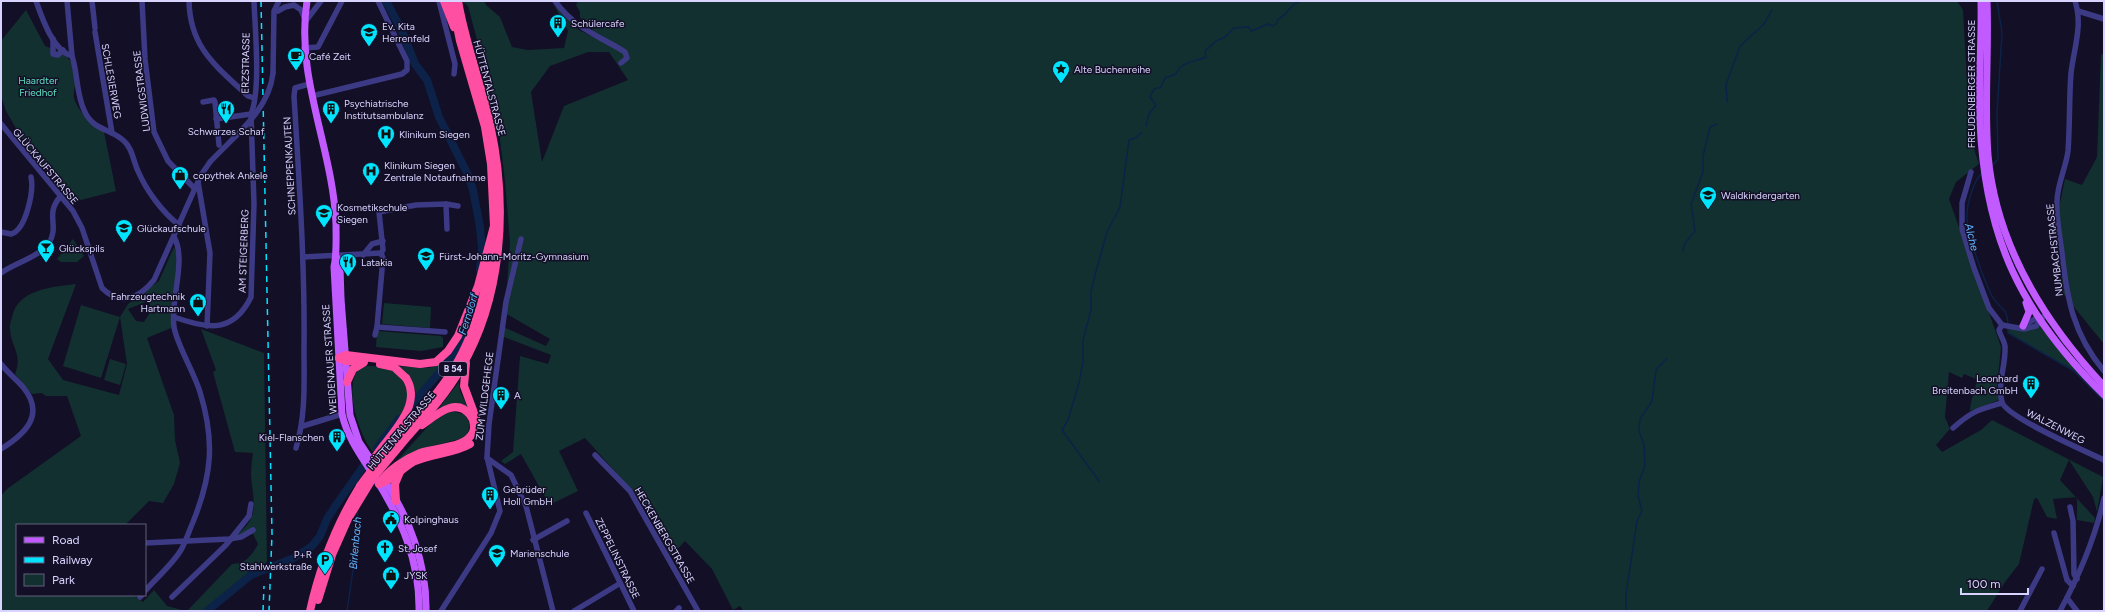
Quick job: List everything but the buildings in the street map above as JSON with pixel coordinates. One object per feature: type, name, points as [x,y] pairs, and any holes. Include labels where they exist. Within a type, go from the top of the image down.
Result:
[{"type":"highway","name":"B 54","points":[[444,1],[448,17],[460,41]]},
{"type":"highway","name":"HÜTTENTALSTRASSE","points":[[310,611],[327,552],[343,516],[360,486],[378,461],[440,389],[462,352],[474,326],[483,296],[494,226],[493,186],[488,144],[460,41],[452,1]]},
{"type":"highway","name":"HÜTTENTALSTRASSE","points":[[316,611],[327,570],[348,519],[373,478],[445,392],[468,356],[480,329],[493,280],[498,250],[500,207],[497,164],[490,125],[463,28],[458,1]]},
{"type":"highway","points":[[344,358],[426,364],[436,362],[444,356],[453,346],[474,299],[494,226]]},
{"type":"highway","points":[[382,481],[422,458],[459,450],[471,443],[478,431],[478,424],[467,396],[463,378],[468,356]]},
{"type":"highway","points":[[344,358],[394,367],[406,378],[411,387],[412,394],[409,409],[364,474],[360,486]]},
{"type":"highway","points":[[347,382],[353,369],[364,362]]},
{"type":"highway","points":[[382,481],[401,464],[421,453],[454,445],[468,439],[474,430],[471,416],[461,408],[453,407],[441,412],[409,435]]},
{"type":"highway","points":[[396,501],[395,484],[400,472]]},
{"type":"main road","name":"WEIDENAUER STRASSE","points":[[307,1],[304,20],[304,48],[309,84],[333,191],[336,256],[340,267],[340,299],[344,358],[352,422],[364,454]]},
{"type":"main road","name":"FREUDENBERGER STRASSE","points":[[1980,1],[1980,120],[1996,228],[2022,292],[2040,319],[2074,363],[2104,395]]},
{"type":"main road","name":"FREUDENBERGER STRASSE","points":[[1987,1],[1987,170],[2002,226],[2022,274],[2047,315],[2074,352],[2104,386]]},
{"type":"main road","points":[[2022,292],[2028,308],[2028,316],[2022,327]]},
{"type":"main road","name":"WEIDENAUER STRASSE","points":[[344,358],[342,414],[346,431],[364,454],[396,501],[420,558],[426,611]]},
{"type":"main road","name":"WEIDENAUER STRASSE","points":[[382,481],[408,541],[416,576],[419,611]]},
{"type":"street","points":[[36,1],[48,32],[63,50],[72,56]]},
{"type":"street","points":[[67,1],[72,56],[80,100],[84,111],[96,126],[124,140],[130,148],[136,169],[145,185],[164,210],[179,225]]},
{"type":"street","name":"SCHLESIERWEG","points":[[92,1],[95,30],[112,133]]},
{"type":"street","name":"LUDWIGSTRASSE","points":[[142,1],[145,59],[154,132],[168,161],[195,189]]},
{"type":"street","points":[[189,1],[194,36],[205,55],[248,96],[254,98]]},
{"type":"street","name":"ERZSTRASSE","points":[[251,114],[254,108],[256,78],[254,1]]},
{"type":"street","name":"GLÜCKAUFSTRASSE","points":[[1,124],[61,196],[82,228],[102,288],[108,294],[118,298],[129,298],[144,292],[154,280],[174,238],[198,181],[210,162],[259,110],[269,92],[273,70],[273,19],[274,11],[279,1]]},
{"type":"street","points":[[273,19],[283,4],[289,1]]},
{"type":"street","points":[[278,12],[285,6],[294,5],[301,10],[304,20],[322,1]]},
{"type":"street","points":[[304,48],[315,49],[321,44],[342,1]]},
{"type":"street","points":[[312,96],[402,74],[407,70],[407,61],[378,1]]},
{"type":"street","points":[[439,1],[455,64],[454,74]]},
{"type":"street","points":[[555,1],[579,26],[601,41],[625,52],[627,58],[621,63]]},
{"type":"street","name":"NUMBACHSTRASSE","points":[[2074,1],[2078,12],[2078,32],[2071,72],[2068,153],[2057,202],[2058,226],[2068,298],[2076,325],[2086,345],[2104,371]]},
{"type":"street","points":[[2078,12],[2104,19]]},
{"type":"street","points":[[53,39],[53,54],[58,55],[63,50]]},
{"type":"street","name":"SCHNEPPENKAUTEN","points":[[296,448],[303,426],[305,309],[294,96],[295,88],[309,84]]},
{"type":"street","points":[[203,102],[214,100],[219,145]]},
{"type":"street","points":[[216,119],[251,114]]},
{"type":"street","name":"AM STEIGERBERG","points":[[174,317],[199,326],[220,326],[235,319],[245,310],[251,297],[254,204],[251,114]]},
{"type":"street","points":[[1971,172],[1962,203],[1962,229],[1989,308],[2002,325],[2010,326],[2022,327],[2035,319],[2040,319],[2047,315]]},
{"type":"street","points":[[1,232],[11,234],[20,228],[26,214],[32,186],[31,177]]},
{"type":"street","points":[[198,181],[210,253],[207,326]]},
{"type":"street","points":[[1,273],[42,250],[48,243],[53,230],[52,210],[61,196]]},
{"type":"street","points":[[375,335],[377,328],[383,258],[381,253],[383,241],[379,212],[416,205],[446,204],[458,206]]},
{"type":"street","points":[[446,204],[447,229]]},
{"type":"street","points":[[146,590],[180,550],[185,540],[199,506],[208,476],[210,461],[209,436],[204,407],[195,378],[176,334],[173,308],[178,259],[177,244],[174,238]]},
{"type":"street","name":"ZUM WILDGEHEGE","points":[[441,611],[491,533],[500,511],[487,458],[489,424],[499,342],[506,302],[521,239]]},
{"type":"street","points":[[363,255],[372,244],[383,241]]},
{"type":"street","points":[[303,257],[381,253]]},
{"type":"street","points":[[1953,428],[1969,414],[1986,406],[2002,403],[2001,389],[2005,346],[1999,330],[2002,325]]},
{"type":"street","points":[[377,328],[445,332]]},
{"type":"street","points":[[1,364],[30,396],[33,412],[31,421],[23,434],[1,449]]},
{"type":"street","name":"WALZENWEG","points":[[2002,403],[2011,412],[2025,421],[2104,460]]},
{"type":"street","points":[[303,426],[342,414]]},
{"type":"street","name":"HECKENBERGSTRASSE","points":[[595,455],[630,491],[698,611]]},
{"type":"street","points":[[487,458],[511,475],[526,506],[533,540],[553,611]]},
{"type":"street","points":[[2060,611],[2077,579],[2096,532],[2104,498]]},
{"type":"street","points":[[172,597],[226,545],[229,539],[249,516],[251,504]]},
{"type":"street","points":[[2070,506],[2074,522],[2074,574],[2077,579]]},
{"type":"street","name":"ZEPPELINSTRASSE","points":[[586,513],[619,584],[634,611]]},
{"type":"street","points":[[533,540],[567,521]]},
{"type":"street","points":[[146,542],[229,539],[241,537],[253,530]]},
{"type":"street","points":[[2054,533],[2067,580],[2073,586]]},
{"type":"street","points":[[2020,611],[2042,569]]},
{"type":"street","points":[[574,611],[619,584]]},
{"type":"street","points":[[2067,598],[2077,611]]},
{"type":"green space","points":[[462,1],[484,1],[486,5],[500,17],[512,47],[528,50],[564,48],[568,31],[552,1],[577,29],[599,40],[586,20],[580,18],[580,12],[576,5],[578,1],[1957,1],[1963,10],[1970,137],[1979,164],[1956,182],[1949,199],[2001,347],[1997,387],[1999,400],[1970,411],[1976,379],[1964,374],[1962,378],[1949,372],[1945,417],[1950,429],[1936,445],[1942,452],[1981,430],[1992,420],[2103,477],[2097,512],[2093,497],[2069,460],[2060,480],[2076,497],[2053,499],[2057,519],[2047,517],[2037,498],[2034,499],[2019,564],[2005,582],[1987,611],[743,611],[740,606],[733,610],[712,569],[685,541],[671,556],[646,506],[585,438],[559,451],[578,491],[547,506],[545,497],[521,454],[505,464],[501,461],[513,452],[520,356],[548,364],[551,355],[499,335],[501,326],[546,346],[550,339],[505,313],[510,243],[505,181],[497,115],[468,6]],"holes":[[[588,52],[609,52],[628,80],[564,106],[542,162],[531,92],[550,66]]]},
{"type":"green space","name":"Haardter Friedhof","points":[[26,10],[45,46],[65,55],[72,64],[75,77],[74,99],[83,114],[104,132],[116,191],[73,202],[21,137],[6,111],[1,96],[1,41]]},
{"type":"green space","points":[[2104,53],[2104,344],[2062,292],[2059,208],[2065,179],[2082,185],[2097,157],[2101,55]]},
{"type":"green space","points":[[73,239],[84,256],[77,262],[61,262],[57,259]]},
{"type":"green space","points":[[174,247],[177,255],[171,328],[147,338],[174,415],[175,440],[180,463],[174,484],[163,503],[149,501],[126,524],[16,524],[16,596],[134,596],[143,602],[154,590],[167,606],[186,611],[1,611],[1,496],[7,489],[81,436],[67,396],[46,396],[42,393],[32,394],[15,374],[18,361],[11,336],[10,326],[15,308],[21,300],[37,291],[57,286],[76,284],[48,359],[63,380],[119,395],[127,364],[120,317],[128,304],[159,281]],"holes":[[[148,301],[152,309],[144,322],[136,321],[128,309]]]},
{"type":"green space","points":[[384,303],[431,307],[430,328],[382,324]]},
{"type":"green space","points":[[81,305],[120,317],[101,378],[63,366]]},
{"type":"green space","points":[[2040,319],[2061,348],[2104,399],[2104,401],[2074,371],[2008,333],[2007,325],[2036,326]]},
{"type":"green space","points":[[201,329],[264,353],[267,562],[206,611],[187,611],[232,564],[245,561],[258,544],[253,534],[235,536],[249,523],[254,509],[251,475],[253,453],[235,452],[213,372],[216,370]]},
{"type":"green space","points":[[377,331],[441,336],[443,338],[443,347],[421,351],[376,347]]},
{"type":"green space","points":[[110,359],[126,364],[120,385],[104,380]]},
{"type":"green space","points":[[446,362],[416,396],[410,379],[398,366],[429,368]]},
{"type":"green space","points":[[362,366],[385,367],[396,371],[403,380],[408,392],[408,399],[401,415],[373,452],[362,434],[354,409],[353,384],[356,374]]},
{"type":"green space","points":[[459,382],[460,391],[468,408],[452,404],[439,408]]},
{"type":"green space","points":[[450,411],[464,414],[468,420],[469,429],[464,438],[420,449],[394,464],[431,423]]},
{"type":"green space","points":[[2077,498],[2095,518],[2094,523],[2077,520]]},
{"type":"waterway","name":"Ferndorf","points":[[386,1],[402,31],[415,64],[427,80],[439,117],[468,175],[473,190],[480,227],[482,248],[480,270]]},
{"type":"waterway","points":[[1146,126],[1149,114],[1156,105],[1150,97],[1154,89],[1161,87],[1165,78],[1176,74],[1185,64],[1206,57],[1205,51],[1216,41],[1225,37],[1234,28],[1249,27],[1251,31],[1268,24],[1273,26],[1277,23],[1278,19],[1300,1]]},
{"type":"waterway","name":"Alche","points":[[1993,165],[1998,159],[1997,113],[2002,33],[1997,1]]},
{"type":"waterway","points":[[1727,102],[1726,85],[1740,46],[1764,24],[1772,10]]},
{"type":"waterway","points":[[1683,251],[1685,243],[1695,231],[1691,204],[1703,172],[1703,156],[1710,127],[1717,124]]},
{"type":"waterway","points":[[1099,481],[1062,430],[1068,420],[1079,383],[1083,361],[1083,340],[1091,310],[1091,292],[1095,275],[1107,232],[1120,207],[1129,140],[1136,138],[1141,133]]},
{"type":"waterway","name":"Alche","points":[[1982,173],[1973,188],[1969,201],[1967,214],[1968,227],[1973,247],[1992,296],[2006,314],[2008,324]]},
{"type":"waterway","name":"Alche","points":[[2008,328],[2008,333],[2074,371],[2104,401]]},
{"type":"waterway","name":"Ferndorf","points":[[408,409],[450,360],[463,333]]},
{"type":"waterway","points":[[1626,611],[1626,594],[1637,521],[1642,511],[1638,496],[1639,482],[1645,466],[1644,445],[1639,431],[1640,419],[1652,401],[1656,370],[1667,358]]},
{"type":"waterway","name":"Ferndorf","points":[[377,448],[399,419]]},
{"type":"waterway","name":"Ferndorf","points":[[207,611],[251,575],[294,558],[312,546],[320,536],[327,519],[336,505],[370,457]]},
{"type":"waterway","name":"Birlenbach","points":[[357,475],[357,484]]},
{"type":"waterway","name":"Birlenbach","points":[[347,611],[359,529],[357,510]]},
{"type":"railway","points":[[261,1],[272,534],[269,611]]},
{"type":"railway","points":[[263,611],[264,586]]},
{"type":"place","name":"Schülercafe","points":[[558,38]]},
{"type":"place","name":"Ev. Kita Herrenfeld","points":[[369,47]]},
{"type":"place","name":"Café Zeit","points":[[296,71]]},
{"type":"place","name":"Alte Buchenreihe","points":[[1061,84]]},
{"type":"place","name":"Schwarzes Schaf","points":[[226,124]]},
{"type":"place","name":"Psychiatrische Institutsambulanz","points":[[331,124]]},
{"type":"place","name":"Klinikum Siegen","points":[[386,149]]},
{"type":"place","name":"Klinikum Siegen Zentrale Notaufnahme","points":[[371,186]]},
{"type":"place","name":"copythek Ankele","points":[[180,190]]},
{"type":"place","name":"Waldkindergarten","points":[[1708,210]]},
{"type":"place","name":"Kosmetikschule Siegen","points":[[324,228]]},
{"type":"place","name":"Glückaufschule","points":[[124,243]]},
{"type":"place","name":"Glückspils","points":[[46,263]]},
{"type":"place","name":"Fürst-Johann-Moritz-Gymnasium","points":[[426,271]]},
{"type":"place","name":"Latakia","points":[[348,277]]},
{"type":"place","name":"Fahrzeugtechnik Hartmann","points":[[198,317]]},
{"type":"place","name":"Leonhard Breitenbach GmbH","points":[[2031,399]]},
{"type":"place","name":"A","points":[[501,410]]},
{"type":"place","name":"Kiel-Flanschen","points":[[337,452]]},
{"type":"place","name":"Gebrüder Holl GmbH","points":[[490,510]]},
{"type":"place","name":"Kolpinghaus","points":[[391,534]]},
{"type":"place","name":"St. Josef","points":[[385,563]]},
{"type":"place","name":"Marienschule","points":[[497,568]]},
{"type":"place","name":"P+R Stahlwerkstraße","points":[[325,575]]},
{"type":"place","name":"JYSK","points":[[391,590]]}]
